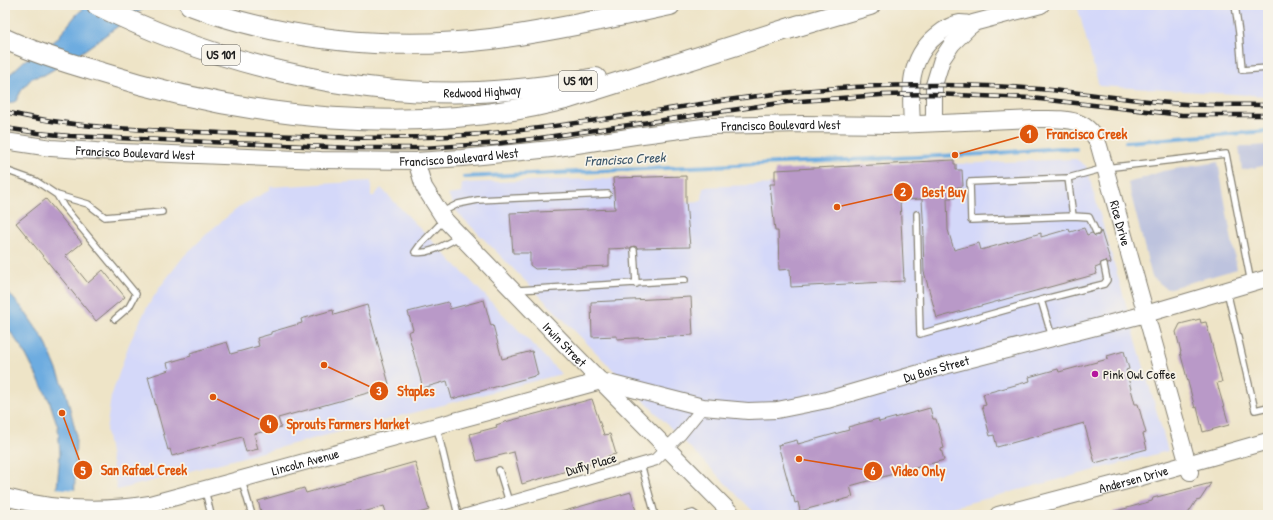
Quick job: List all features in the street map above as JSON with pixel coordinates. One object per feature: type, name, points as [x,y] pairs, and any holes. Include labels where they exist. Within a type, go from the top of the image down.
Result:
[{"type":"highway","name":"Redwood Highway","points":[[97,5],[154,31],[211,52],[269,68],[351,84],[418,91],[448,92],[478,92],[538,87],[598,78],[642,68],[870,5]]},
{"type":"highway","points":[[190,5],[253,24],[314,36],[346,40],[408,43],[491,39],[564,27],[670,5]]},
{"type":"highway","points":[[5,39],[26,48],[82,67],[167,92],[255,109],[303,115],[413,119],[488,114],[548,103],[800,25]]},
{"type":"street","points":[[912,124],[911,85],[915,64],[924,47],[941,31],[960,23],[972,24],[1041,5]]},
{"type":"street","points":[[934,123],[934,85],[942,59],[952,44],[972,24]]},
{"type":"street","name":"Rice Drive","points":[[934,123],[1056,119],[1076,121],[1087,127],[1096,138],[1189,468]]},
{"type":"street","name":"Francisco Boulevard West","points":[[5,141],[56,148],[96,151],[321,160],[416,161],[551,149],[643,134],[711,126],[802,124],[894,126],[934,123]]},
{"type":"street","name":"Irwin Street","points":[[416,161],[424,187],[442,216],[732,515]]},
{"type":"street","name":"Du Bois Street","points":[[601,381],[703,407],[748,411],[777,410],[827,400],[928,370],[1146,314],[1268,278]]},
{"type":"street","name":"Lincoln Avenue","points":[[5,497],[42,506],[80,509],[140,508],[601,381]]},
{"type":"street","name":"Duffy Place","points":[[465,515],[655,460],[667,449],[703,407]]},
{"type":"street","name":"Andersen Drive","points":[[1040,515],[1189,468],[1268,441]]},
{"type":"street","name":"Andersen Drive","points":[[998,515],[1189,468],[1268,451]]},
{"type":"lane","points":[[1235,5],[1242,70],[1268,68]]},
{"type":"lane","points":[[1096,232],[1089,216],[971,220],[970,182],[1068,178],[1104,168],[1226,154],[1251,283]]},
{"type":"lane","points":[[5,170],[36,181],[57,195],[88,204],[105,217],[162,212]]},
{"type":"lane","points":[[1068,178],[1073,216]]},
{"type":"lane","points":[[461,236],[444,246],[423,254],[415,252],[442,216],[458,204],[478,200],[608,194]]},
{"type":"lane","points":[[57,195],[64,207],[136,294],[129,307],[115,319]]},
{"type":"lane","points":[[917,214],[920,334],[1104,284],[1107,280],[1104,265]]},
{"type":"lane","points":[[634,250],[636,284]]},
{"type":"lane","points":[[513,290],[685,280]]},
{"type":"lane","points":[[1226,290],[1255,410],[1268,407]]},
{"type":"lane","points":[[1041,300],[1052,337]]},
{"type":"lane","points":[[437,426],[458,515]]},
{"type":"lane","points":[[641,464],[655,515]]},
{"type":"lane","points":[[499,470],[509,502]]},
{"type":"lane","points":[[242,479],[252,515]]},
{"type":"lane","points":[[204,490],[211,515]]},
{"type":"lane","points":[[686,515],[693,513],[696,515]]},
{"type":"shaded area","points":[[1077,5],[1268,5],[1268,96],[1099,86]]},
{"type":"shaded area","points":[[1268,145],[1268,165],[1242,170],[1239,147]]},
{"type":"shaded area","points":[[1076,159],[1086,166],[1168,451],[922,515],[757,515],[458,213],[448,195],[461,193],[462,183],[686,176],[686,202],[702,201],[703,187],[775,184],[775,170],[954,160],[954,164],[956,164]]},
{"type":"shaded area","points":[[1218,162],[1237,269],[1167,289],[1152,277],[1128,183],[1163,171]]},
{"type":"shaded area","points":[[371,181],[371,196],[374,196],[381,188],[561,374],[117,490],[106,431],[111,397],[129,344],[146,309],[160,287],[184,256],[212,229],[242,205],[270,190],[270,187]]},
{"type":"water","points":[[88,5],[150,5],[75,57],[44,75],[32,78],[22,89],[16,101],[5,105],[5,79],[24,61],[56,40],[76,15]]},
{"type":"water","points":[[5,289],[23,309],[45,341],[65,389],[76,433],[74,515],[57,515],[57,488],[60,454],[58,427],[49,400],[25,353],[5,324]]},
{"type":"pier","points":[[55,488],[77,490],[76,515],[55,515]]},
{"type":"building","points":[[954,160],[956,170],[962,170],[963,186],[957,187],[955,198],[947,198],[948,230],[954,250],[979,243],[981,250],[1041,233],[1041,237],[1069,229],[1070,232],[1084,228],[1087,235],[1092,233],[1095,236],[1099,235],[1101,231],[1111,263],[1108,264],[1105,261],[1102,262],[1100,266],[1095,268],[1097,274],[937,318],[924,272],[922,199],[900,200],[904,281],[791,287],[790,269],[779,270],[778,231],[775,231],[770,184],[775,184],[775,170]]},
{"type":"building","points":[[686,176],[686,202],[690,247],[638,248],[634,246],[630,248],[609,249],[609,266],[535,269],[530,265],[530,253],[513,253],[510,213],[615,209],[613,178]]},
{"type":"building","points":[[46,199],[82,243],[66,256],[88,283],[103,270],[125,297],[96,321],[16,223]]},
{"type":"building","points":[[691,297],[693,335],[617,339],[617,336],[592,337],[591,302]]},
{"type":"building","points":[[484,300],[491,326],[493,325],[502,359],[532,351],[538,375],[452,399],[447,381],[423,388],[408,332],[413,330],[408,312],[448,302],[450,309]]},
{"type":"building","points":[[367,305],[389,384],[381,386],[382,389],[278,418],[281,427],[254,434],[258,449],[246,452],[242,437],[172,456],[170,449],[168,450],[148,377],[169,370],[167,363],[191,356],[190,353],[227,342],[231,354],[259,346],[257,338],[271,334],[271,332],[302,323],[301,319],[333,310],[334,315]]},
{"type":"building","points":[[1200,319],[1201,323],[1206,322],[1222,382],[1217,383],[1229,425],[1203,432],[1197,407],[1195,408],[1176,332],[1180,324]]},
{"type":"building","points":[[1124,351],[1129,369],[1126,370],[1135,404],[1138,404],[1146,433],[1143,434],[1147,449],[1095,463],[1084,423],[997,447],[994,435],[990,436],[982,406],[986,405],[983,394],[1030,381],[1029,377],[1058,369],[1059,372],[1108,359],[1107,356]]},
{"type":"building","points":[[592,399],[604,435],[610,434],[616,454],[608,456],[608,459],[522,484],[514,452],[477,461],[470,434],[497,427],[496,425],[505,422]]},
{"type":"building","points":[[930,408],[933,419],[936,419],[944,448],[941,449],[944,460],[850,486],[853,497],[800,511],[798,502],[795,503],[793,495],[792,496],[778,445],[797,440],[798,444],[849,430],[848,427],[878,419],[879,422]]},
{"type":"building","points":[[415,462],[429,510],[412,515],[387,515],[384,506],[360,513],[359,510],[342,515],[262,515],[258,501],[304,488],[306,493]]},
{"type":"building","points":[[1211,483],[1200,500],[1196,501],[1187,515],[1113,515],[1113,512],[1152,501],[1153,498]]},
{"type":"building","points":[[631,492],[637,515],[562,515],[561,512]]},
{"type":"waterway","points":[[80,5],[89,9]]},
{"type":"waterway","name":"Francisco Creek","points":[[1126,142],[1268,131]]},
{"type":"waterway","name":"Francisco Creek","points":[[464,177],[985,154],[1060,148],[1076,149]]},
{"type":"railway","points":[[5,112],[58,122],[139,130],[293,136],[404,138],[440,137],[513,131],[598,120],[726,100],[811,90],[877,86],[946,85],[1016,87],[1185,104],[1268,105]]},
{"type":"railway","points":[[5,128],[70,136],[352,148],[424,148],[501,143],[787,102],[881,95],[933,94],[1031,98],[1182,115],[1268,115]]},
{"type":"place","name":"Francisco Creek","points":[[955,155]]},
{"type":"place","name":"Best Buy","points":[[837,207]]},
{"type":"place","name":"Staples","points":[[324,365]]},
{"type":"place","name":"Pink Owl Coffee","points":[[1095,374]]},
{"type":"place","name":"Sprouts Farmers Market","points":[[213,397]]},
{"type":"place","name":"San Rafael Creek","points":[[62,413]]},
{"type":"place","name":"Video Only","points":[[799,459]]}]
